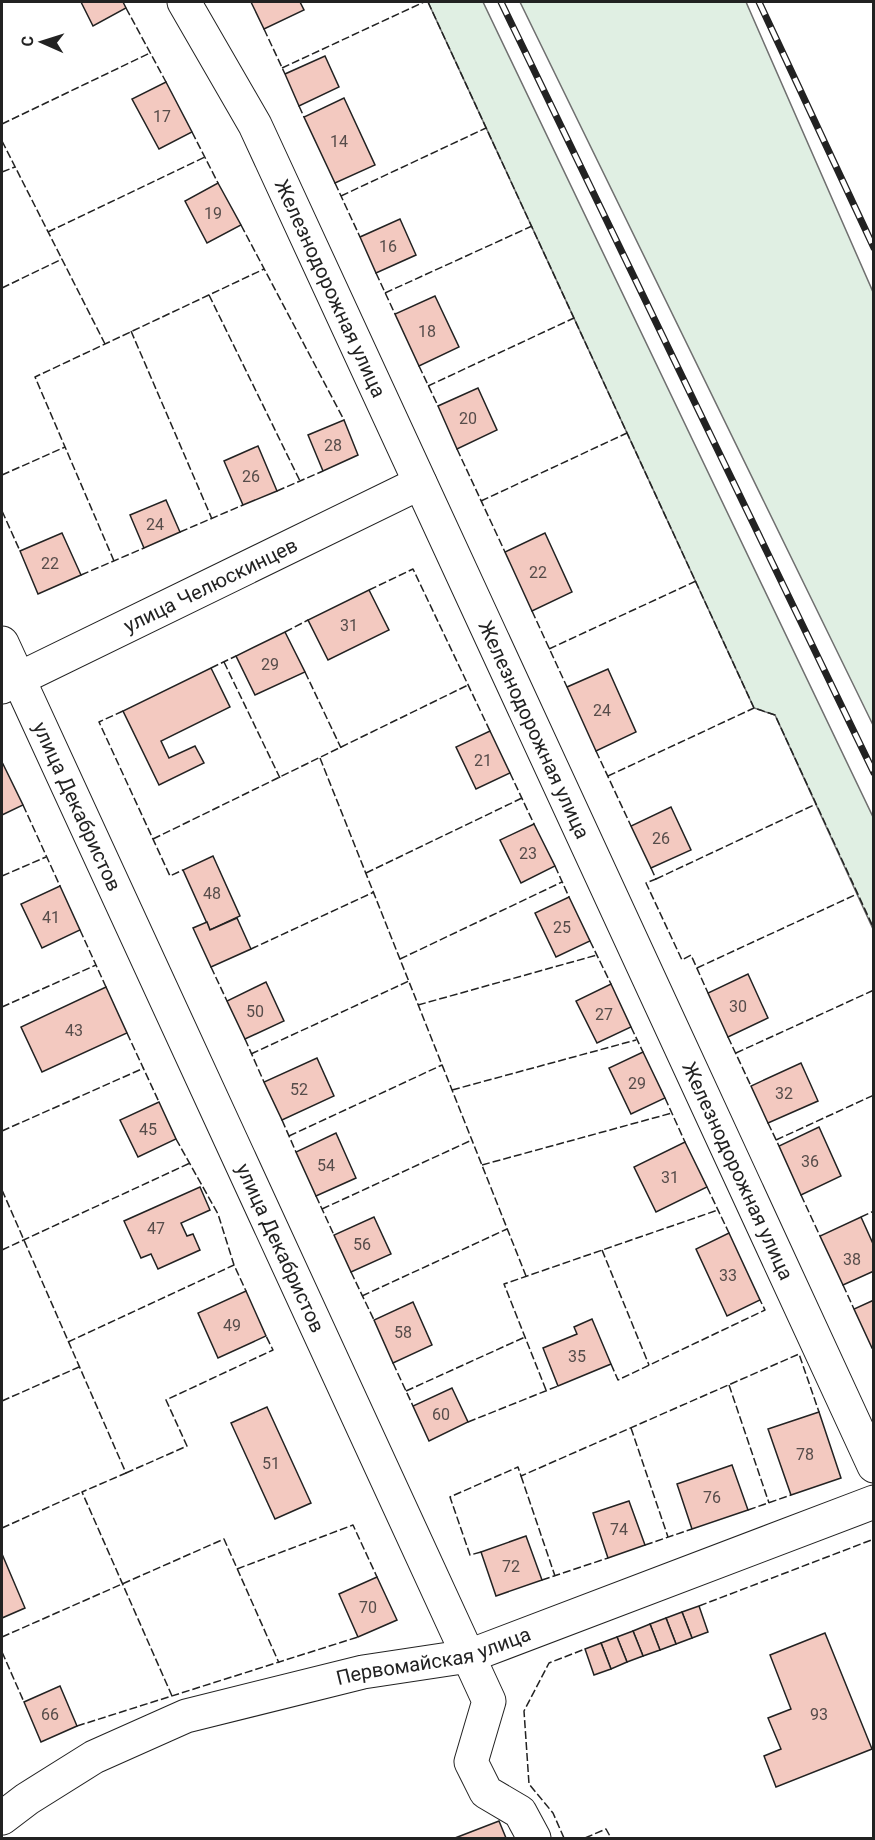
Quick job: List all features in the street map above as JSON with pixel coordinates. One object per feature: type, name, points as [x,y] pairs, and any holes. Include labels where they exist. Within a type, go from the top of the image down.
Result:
[{"type":"street","name":"Железнодорожная улица","points":[[184,2],[255,125],[873,1466]]},
{"type":"street","name":"улица Челюскинцев","points":[[10,683],[420,483]]},
{"type":"street","name":"улица Декабристов","points":[[2,643],[10,683],[489,1701],[471,1762],[486,1792],[520,1812],[534,1839]]},
{"type":"street","name":"Первомайская улица","points":[[2,1818],[27,1799],[94,1757],[186,1716],[363,1672],[469,1656],[873,1502]]},
{"type":"green space","points":[[428,2],[483,2],[873,817],[873,929],[775,715],[754,708]]},
{"type":"green space","points":[[520,2],[746,2],[873,292],[873,725]]},
{"type":"building","points":[[81,2],[123,2],[126,8],[93,26]]},
{"type":"building","points":[[251,2],[300,2],[304,10],[264,29]]},
{"type":"building","points":[[325,56],[339,87],[299,106],[285,74]]},
{"type":"building","points":[[166,82],[192,132],[159,149],[132,99]]},
{"type":"building","points":[[344,98],[375,165],[335,183],[304,117]]},
{"type":"building","points":[[218,183],[241,225],[207,243],[185,201]]},
{"type":"building","points":[[400,219],[416,255],[376,273],[360,237]]},
{"type":"building","points":[[435,296],[459,347],[419,366],[395,314]]},
{"type":"building","points":[[478,388],[497,430],[457,449],[438,406]]},
{"type":"building","points":[[344,420],[358,455],[323,471],[308,435]]},
{"type":"building","points":[[258,446],[277,491],[243,505],[224,461]]},
{"type":"building","points":[[166,500],[180,532],[144,548],[130,515]]},
{"type":"building","points":[[62,533],[81,575],[38,594],[20,551]]},
{"type":"building","points":[[545,533],[572,592],[532,611],[505,552]]},
{"type":"building","points":[[369,590],[389,630],[328,660],[308,620]]},
{"type":"building","points":[[285,632],[305,672],[255,695],[236,656]]},
{"type":"building","points":[[211,668],[230,707],[161,741],[169,758],[195,746],[204,763],[159,785],[123,711]]},
{"type":"building","points":[[608,669],[636,732],[596,751],[567,687]]},
{"type":"building","points":[[490,731],[510,773],[476,789],[456,747]]},
{"type":"building","points":[[2,765],[23,805],[2,815]]},
{"type":"building","points":[[671,807],[691,850],[651,868],[631,826]]},
{"type":"building","points":[[534,824],[555,866],[521,883],[500,840]]},
{"type":"building","points":[[213,856],[240,916],[210,930],[183,870]]},
{"type":"building","points":[[60,886],[80,930],[42,948],[21,904]]},
{"type":"building","points":[[569,897],[590,941],[556,957],[535,913]]},
{"type":"building","points":[[237,918],[251,949],[211,967],[193,928],[207,922],[210,930]]},
{"type":"building","points":[[748,974],[768,1018],[728,1037],[708,993]]},
{"type":"building","points":[[266,982],[284,1021],[245,1039],[227,1001]]},
{"type":"building","points":[[611,984],[631,1027],[597,1043],[576,1001]]},
{"type":"building","points":[[106,987],[127,1033],[42,1072],[21,1027]]},
{"type":"building","points":[[643,1052],[665,1098],[631,1114],[609,1068]]},
{"type":"building","points":[[317,1058],[334,1096],[282,1120],[264,1082]]},
{"type":"building","points":[[801,1063],[818,1101],[768,1123],[751,1086]]},
{"type":"building","points":[[159,1102],[176,1139],[138,1157],[120,1120]]},
{"type":"building","points":[[819,1127],[841,1176],[801,1195],[779,1146]]},
{"type":"building","points":[[336,1133],[356,1178],[316,1196],[296,1152]]},
{"type":"building","points":[[685,1142],[707,1187],[656,1212],[634,1167]]},
{"type":"building","points":[[200,1187],[210,1210],[181,1223],[187,1236],[193,1234],[200,1250],[158,1269],[151,1254],[141,1258],[124,1221]]},
{"type":"building","points":[[374,1217],[391,1254],[351,1272],[334,1235]]},
{"type":"building","points":[[861,1217],[874,1246],[874,1271],[843,1285],[820,1236]]},
{"type":"building","points":[[729,1233],[760,1300],[727,1316],[696,1249]]},
{"type":"building","points":[[246,1291],[266,1336],[218,1358],[198,1313]]},
{"type":"building","points":[[874,1300],[874,1347],[872,1348],[854,1309]]},
{"type":"building","points":[[413,1302],[432,1345],[393,1363],[374,1320]]},
{"type":"building","points":[[592,1319],[611,1364],[558,1386],[543,1348],[577,1334],[574,1327]]},
{"type":"building","points":[[452,1388],[468,1422],[429,1441],[413,1406]]},
{"type":"building","points":[[267,1407],[311,1503],[275,1519],[231,1423]]},
{"type":"building","points":[[819,1412],[841,1478],[791,1495],[768,1429]]},
{"type":"building","points":[[732,1465],[748,1510],[692,1529],[677,1484]]},
{"type":"building","points":[[629,1501],[645,1545],[608,1558],[593,1513]]},
{"type":"building","points":[[526,1536],[542,1580],[496,1596],[481,1552]]},
{"type":"building","points":[[2,1554],[25,1608],[2,1618]]},
{"type":"building","points":[[377,1577],[397,1620],[358,1637],[339,1594]]},
{"type":"building","points":[[699,1606],[708,1632],[692,1638],[682,1612]]},
{"type":"building","points":[[682,1612],[692,1638],[676,1644],[666,1618]]},
{"type":"building","points":[[666,1618],[676,1644],[660,1650],[650,1624]]},
{"type":"building","points":[[650,1624],[660,1650],[643,1656],[633,1631]]},
{"type":"building","points":[[633,1631],[643,1656],[627,1662],[617,1637]]},
{"type":"building","points":[[825,1633],[872,1749],[776,1787],[764,1756],[781,1749],[768,1718],[791,1709],[770,1655]]},
{"type":"building","points":[[617,1637],[627,1662],[611,1669],[601,1643]]},
{"type":"building","points":[[601,1643],[611,1669],[594,1675],[585,1649]]},
{"type":"building","points":[[60,1686],[77,1726],[41,1742],[24,1702]]},
{"type":"building","points":[[499,1821],[506,1838],[455,1838]]},
{"type":"railway","points":[[501,2],[874,773]]},
{"type":"railway","points":[[759,2],[874,248]]},
{"type":"fence","points":[[282,68],[424,2]]},
{"type":"fence","points":[[428,2],[754,708],[775,715],[874,929]]},
{"type":"fence","points":[[126,8],[166,82]]},
{"type":"fence","points":[[264,29],[285,74]]},
{"type":"fence","points":[[2,124],[150,53]]},
{"type":"fence","points":[[299,106],[304,117]]},
{"type":"fence","points":[[341,196],[486,128]]},
{"type":"fence","points":[[192,132],[218,183]]},
{"type":"fence","points":[[2,141],[105,344]]},
{"type":"fence","points":[[48,232],[205,157]]},
{"type":"fence","points":[[2,172],[15,167]]},
{"type":"fence","points":[[335,183],[360,237]]},
{"type":"fence","points":[[241,225],[344,420]]},
{"type":"fence","points":[[385,293],[532,226]]},
{"type":"fence","points":[[2,288],[62,259]]},
{"type":"fence","points":[[114,561],[35,377],[264,269]]},
{"type":"fence","points":[[376,273],[395,314]]},
{"type":"fence","points":[[209,295],[300,481]]},
{"type":"fence","points":[[428,386],[574,318]]},
{"type":"fence","points":[[131,331],[212,519]]},
{"type":"fence","points":[[419,366],[438,406]]},
{"type":"fence","points":[[481,501],[627,433]]},
{"type":"fence","points":[[2,475],[65,447]]},
{"type":"fence","points":[[457,449],[505,552]]},
{"type":"fence","points":[[277,491],[323,471]]},
{"type":"fence","points":[[180,532],[243,505]]},
{"type":"fence","points":[[2,511],[20,551]]},
{"type":"fence","points":[[81,575],[144,548]]},
{"type":"fence","points":[[369,590],[413,569],[490,731]]},
{"type":"fence","points":[[549,649],[696,581]]},
{"type":"fence","points":[[532,611],[567,687]]},
{"type":"fence","points":[[285,632],[308,620]]},
{"type":"fence","points":[[211,668],[236,656]]},
{"type":"fence","points":[[224,662],[280,778]]},
{"type":"fence","points":[[305,672],[341,748]]},
{"type":"fence","points":[[153,839],[468,685]]},
{"type":"fence","points":[[608,776],[754,708]]},
{"type":"fence","points":[[123,711],[99,722],[170,876],[183,870]]},
{"type":"fence","points":[[596,751],[631,826]]},
{"type":"fence","points":[[320,758],[526,1276]]},
{"type":"fence","points":[[510,773],[534,824]]},
{"type":"fence","points":[[366,873],[522,798]]},
{"type":"fence","points":[[656,879],[816,804]]},
{"type":"fence","points":[[23,805],[60,886]]},
{"type":"fence","points":[[2,876],[46,857]]},
{"type":"fence","points":[[555,866],[569,897]]},
{"type":"fence","points":[[651,868],[656,879],[646,883],[682,960],[691,955],[708,993]]},
{"type":"fence","points":[[400,959],[562,882]]},
{"type":"fence","points":[[251,949],[374,892]]},
{"type":"fence","points":[[697,968],[857,894]]},
{"type":"fence","points":[[80,930],[106,987]]},
{"type":"fence","points":[[590,941],[611,984]]},
{"type":"fence","points":[[418,1005],[597,955]]},
{"type":"fence","points":[[2,1007],[96,965]]},
{"type":"fence","points":[[211,967],[227,1001]]},
{"type":"fence","points":[[251,1054],[409,981]]},
{"type":"fence","points":[[736,1053],[874,990]]},
{"type":"fence","points":[[631,1027],[643,1052]]},
{"type":"fence","points":[[127,1033],[159,1102]]},
{"type":"fence","points":[[728,1037],[751,1086]]},
{"type":"fence","points":[[245,1039],[264,1082]]},
{"type":"fence","points":[[452,1090],[636,1040]]},
{"type":"fence","points":[[289,1136],[442,1065]]},
{"type":"fence","points":[[2,1131],[144,1068]]},
{"type":"fence","points":[[776,1140],[874,1095]]},
{"type":"fence","points":[[665,1098],[685,1142]]},
{"type":"fence","points":[[482,1165],[672,1113]]},
{"type":"fence","points":[[282,1120],[296,1152]]},
{"type":"fence","points":[[768,1123],[779,1146]]},
{"type":"fence","points":[[176,1139],[218,1214],[234,1265],[246,1291]]},
{"type":"fence","points":[[322,1209],[472,1140]]},
{"type":"fence","points":[[2,1250],[190,1163]]},
{"type":"fence","points":[[707,1187],[729,1233]]},
{"type":"fence","points":[[2,1190],[126,1473],[82,1492],[172,1696]]},
{"type":"fence","points":[[801,1195],[820,1236]]},
{"type":"fence","points":[[316,1196],[334,1235]]},
{"type":"fence","points":[[546,1390],[504,1284],[718,1210]]},
{"type":"fence","points":[[861,1217],[874,1211]]},
{"type":"fence","points":[[362,1296],[507,1229]]},
{"type":"fence","points":[[602,1250],[649,1365]]},
{"type":"fence","points":[[68,1342],[234,1265]]},
{"type":"fence","points":[[351,1272],[374,1320]]},
{"type":"fence","points":[[843,1285],[854,1309]]},
{"type":"fence","points":[[611,1364],[618,1380],[765,1310],[760,1300]]},
{"type":"fence","points":[[126,1473],[187,1446],[166,1400],[273,1350],[266,1336]]},
{"type":"fence","points":[[406,1391],[525,1337]]},
{"type":"fence","points":[[481,1552],[470,1555],[450,1497],[518,1467],[521,1476],[799,1354],[819,1412]]},
{"type":"fence","points":[[393,1363],[413,1406]]},
{"type":"fence","points":[[2,1401],[79,1367]]},
{"type":"fence","points":[[729,1385],[769,1503]]},
{"type":"fence","points":[[468,1422],[558,1386]]},
{"type":"fence","points":[[631,1428],[668,1537]]},
{"type":"fence","points":[[521,1476],[555,1576]]},
{"type":"fence","points":[[2,1528],[82,1492]]},
{"type":"fence","points":[[748,1510],[791,1495]]},
{"type":"fence","points":[[237,1569],[353,1525],[377,1577]]},
{"type":"fence","points":[[645,1545],[692,1529]]},
{"type":"fence","points":[[2,1637],[224,1539],[279,1663]]},
{"type":"fence","points":[[699,1606],[874,1539]]},
{"type":"fence","points":[[542,1580],[608,1558]]},
{"type":"fence","points":[[77,1726],[358,1637]]},
{"type":"fence","points":[[564,1838],[553,1813],[529,1784],[524,1711],[549,1663],[585,1649]]},
{"type":"fence","points":[[2,1652],[24,1702]]},
{"type":"fence","points":[[585,1838],[606,1829],[611,1838]]}]
